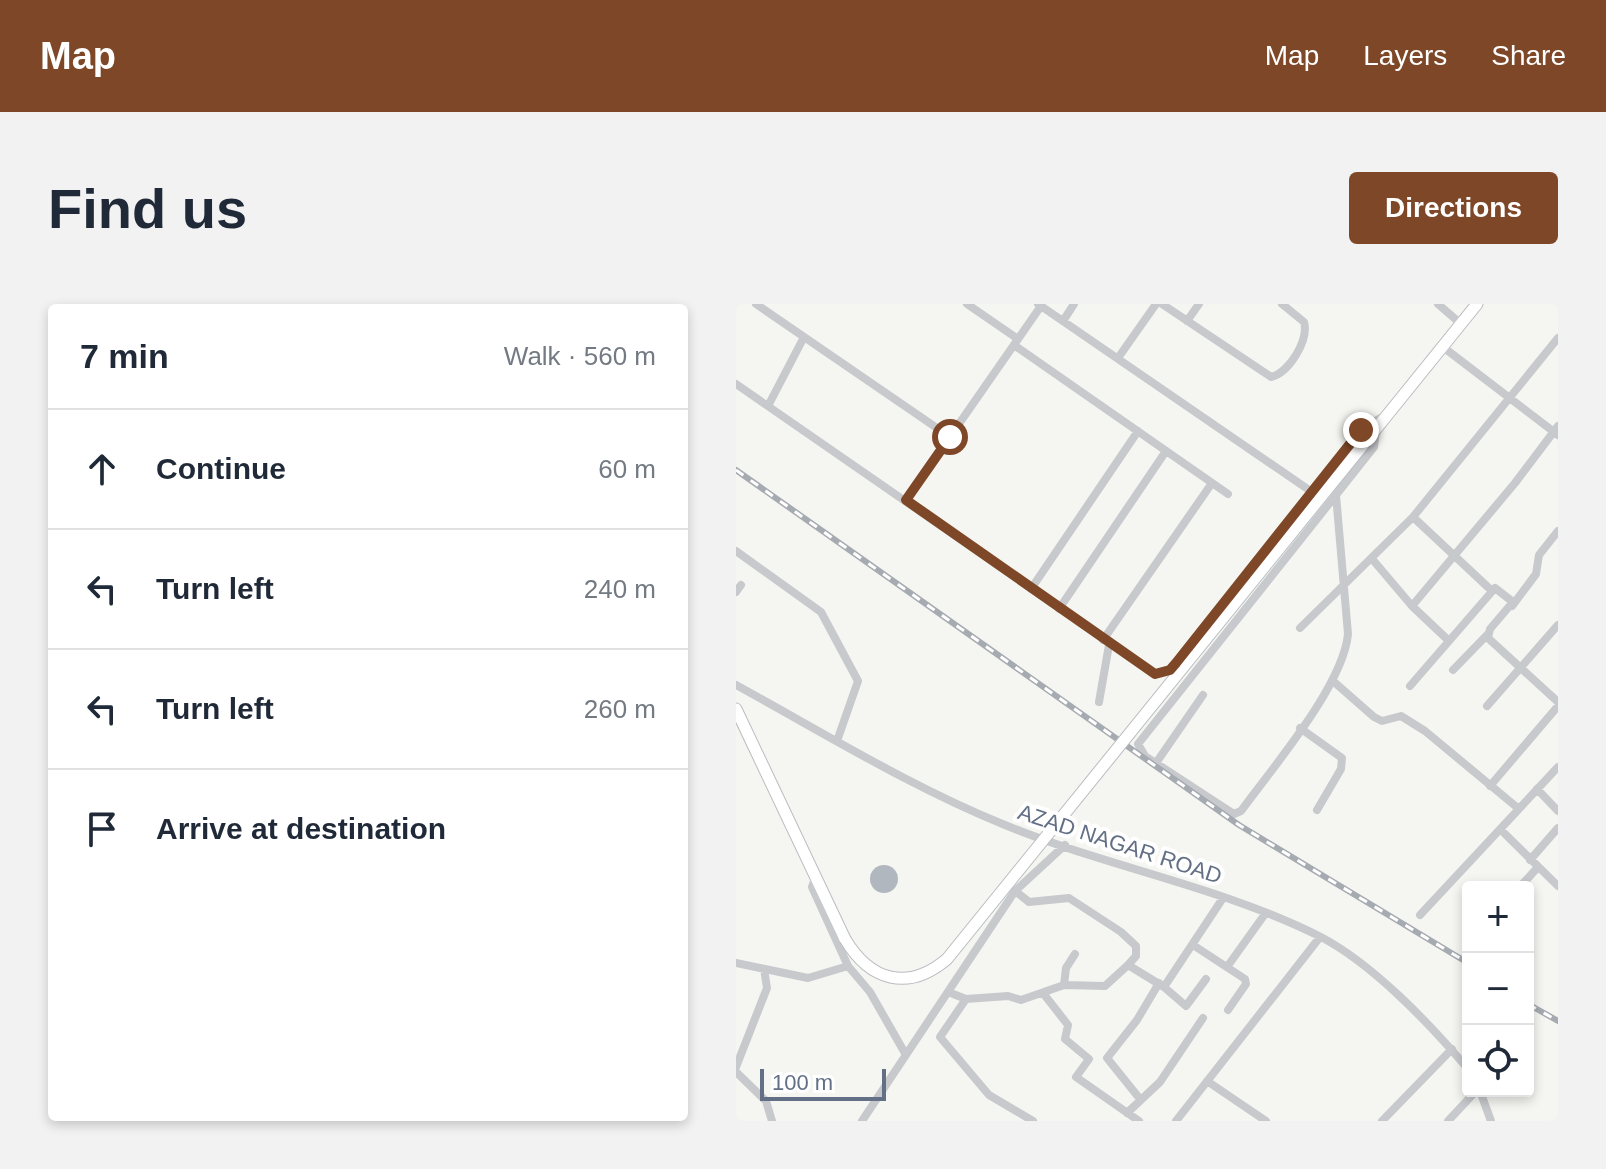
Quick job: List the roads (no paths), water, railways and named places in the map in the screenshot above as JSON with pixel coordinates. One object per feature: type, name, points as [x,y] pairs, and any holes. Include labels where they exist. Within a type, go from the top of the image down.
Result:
[{"type":"main road","points":[[736,709],[815,879],[858,961],[874,973],[895,978],[916,977],[932,971],[947,959],[1477,304]]},
{"type":"street","points":[[756,304],[950,437]]},
{"type":"street","points":[[967,304],[1228,494]]},
{"type":"street","points":[[1063,321],[1074,304]]},
{"type":"street","points":[[1118,358],[1156,304]]},
{"type":"street","points":[[1162,304],[1265,376],[1277,376],[1305,339],[1304,322],[1282,304]]},
{"type":"street","points":[[1187,321],[1199,304]]},
{"type":"street","points":[[1438,304],[1461,324]]},
{"type":"street","points":[[906,500],[1040,305],[1312,492]]},
{"type":"street","points":[[768,406],[804,337]]},
{"type":"street","points":[[1300,628],[1373,560],[1413,517],[1558,338]]},
{"type":"street","points":[[1412,606],[1557,431],[1443,347]]},
{"type":"street","points":[[736,384],[1155,674],[1170,670],[1365,426],[1390,413]]},
{"type":"street","points":[[1336,495],[1347,644],[1333,681],[1237,814],[1140,752],[1140,740],[1374,447],[1376,429]]},
{"type":"street","points":[[1031,589],[1138,431]]},
{"type":"street","points":[[1059,609],[1166,451]]},
{"type":"street","points":[[1099,702],[1106,642],[1212,483]]},
{"type":"street","points":[[1413,517],[1491,590]]},
{"type":"street","points":[[1453,670],[1488,634],[1536,574],[1537,560],[1558,531]]},
{"type":"street","points":[[1550,540],[1558,547]]},
{"type":"street","points":[[736,551],[821,612],[858,681],[837,741]]},
{"type":"street","points":[[1373,560],[1412,606],[1448,640]]},
{"type":"street","points":[[1410,686],[1491,590],[1500,589],[1511,598],[1511,606]]},
{"type":"street","points":[[1487,706],[1558,625]]},
{"type":"street","points":[[1488,634],[1490,642],[1558,704],[1490,786]]},
{"type":"street","points":[[1333,681],[1374,717],[1382,721],[1401,716],[1425,731],[1519,809]]},
{"type":"street","name":"AZAD NAGAR ROAD","points":[[736,685],[837,741],[1005,826],[1223,898],[1320,937],[1361,964],[1462,1062]]},
{"type":"street","points":[[1156,763],[1203,695]]},
{"type":"street","points":[[1300,728],[1342,758],[1341,769],[1317,810]]},
{"type":"street","points":[[1420,915],[1558,767]]},
{"type":"street","points":[[1537,789],[1558,811]]},
{"type":"street","points":[[1530,860],[1558,828]]},
{"type":"street","points":[[1500,829],[1558,886]]},
{"type":"street","points":[[862,1121],[1015,891],[1065,845]]},
{"type":"street","points":[[1525,881],[1538,867]]},
{"type":"street","points":[[815,879],[812,887],[848,966],[870,992],[906,1055]]},
{"type":"street","points":[[948,992],[966,999],[1008,996],[1021,1000],[1064,985],[1105,986],[1136,956],[1136,946],[1121,932],[1069,898],[1029,902],[1015,891]]},
{"type":"street","points":[[1140,1099],[1107,1058],[1193,945],[1223,898]]},
{"type":"street","points":[[1227,967],[1265,914]]},
{"type":"street","points":[[1176,1121],[1320,937]]},
{"type":"street","points":[[1193,945],[1246,981],[1228,1010]]},
{"type":"street","points":[[1064,985],[1066,968],[1075,954]]},
{"type":"street","points":[[736,963],[808,978],[848,966]]},
{"type":"street","points":[[1128,965],[1162,985],[1186,1006],[1206,979]]},
{"type":"street","points":[[764,969],[767,988],[736,1069],[766,1101],[772,1121]]},
{"type":"street","points":[[1043,993],[1068,1025],[1065,1039],[1089,1059],[1076,1077],[1133,1118],[1140,1099],[1160,1082],[1203,1018]]},
{"type":"street","points":[[966,999],[940,1037],[989,1095],[1033,1121]]},
{"type":"street","points":[[1382,1121],[1452,1049]]},
{"type":"street","points":[[1207,1081],[1266,1121]]},
{"type":"street","points":[[1448,1121],[1472,1097]]},
{"type":"street","points":[[1481,1097],[1491,1121]]},
{"type":"railway","points":[[736,470],[1239,825],[1462,959]]},
{"type":"railway","points":[[1534,1007],[1558,1021]]}]
